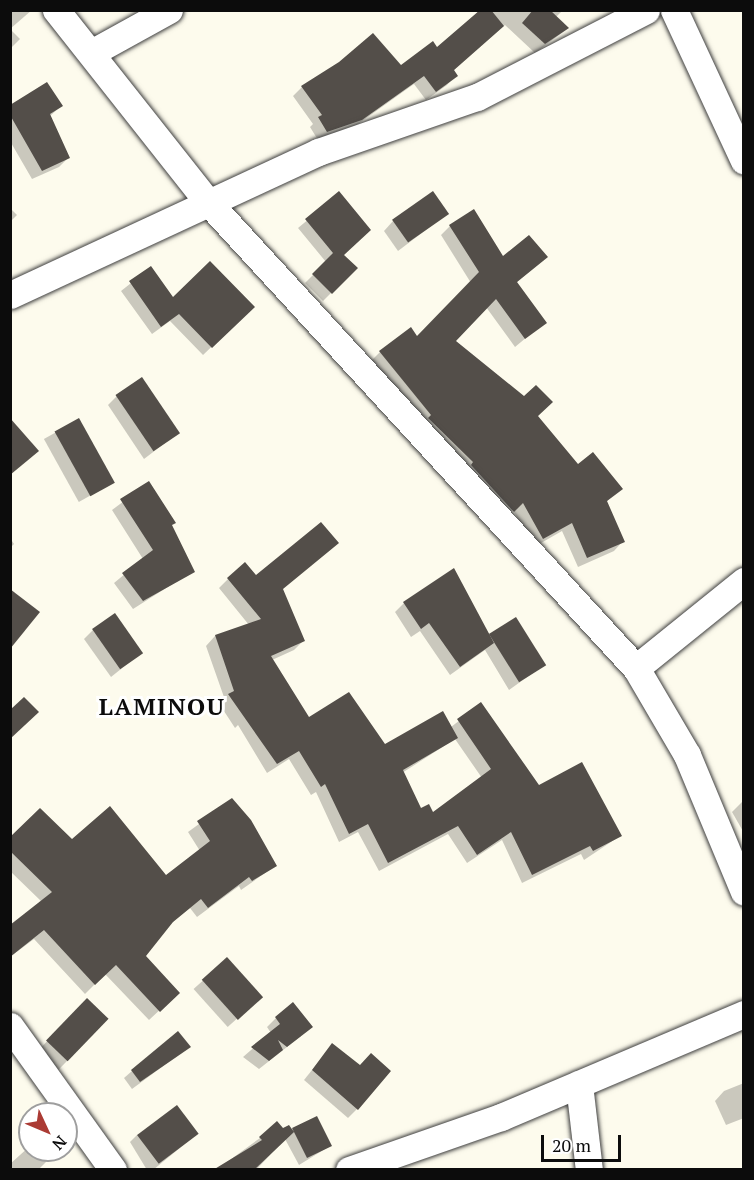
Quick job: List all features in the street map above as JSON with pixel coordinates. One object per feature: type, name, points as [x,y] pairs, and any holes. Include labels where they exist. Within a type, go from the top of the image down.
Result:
[{"type":"street","points":[[56,10],[207,201],[636,668],[687,755],[744,892]]},
{"type":"street","points":[[91,53],[168,10]]},
{"type":"street","points":[[10,295],[207,201],[318,153],[477,97],[646,10]]},
{"type":"street","points":[[674,10],[744,161]]},
{"type":"street","points":[[636,668],[744,581]]},
{"type":"street","points":[[349,1170],[501,1117],[744,1014]]},
{"type":"street","points":[[10,1026],[113,1170]]},
{"type":"street","points":[[579,1084],[589,1170]]},
{"type":"building","points":[[480,10],[491,10],[504,26],[454,70],[458,76],[436,92],[424,76],[362,120],[327,132],[318,117],[322,115],[301,86],[339,62],[373,33],[401,65],[433,41],[437,47]]},
{"type":"building","points":[[533,10],[550,10],[569,28],[545,44],[522,23]]},
{"type":"building","points":[[47,82],[63,106],[50,114],[70,158],[42,171],[10,115],[10,105]]},
{"type":"building","points":[[339,191],[371,230],[344,255],[358,268],[332,294],[312,274],[333,253],[305,219]]},
{"type":"building","points":[[433,191],[449,214],[408,243],[392,220]]},
{"type":"building","points":[[474,209],[503,256],[529,235],[548,257],[517,282],[547,323],[525,339],[496,299],[456,341],[524,396],[536,385],[553,402],[538,416],[578,464],[593,452],[623,489],[607,501],[625,542],[587,558],[572,523],[543,539],[523,503],[514,512],[471,465],[473,462],[428,418],[431,415],[379,351],[411,327],[417,336],[479,272],[449,225]]},
{"type":"building","points":[[210,261],[255,307],[212,348],[179,314],[161,327],[129,281],[151,266],[173,297]]},
{"type":"building","points":[[142,377],[180,433],[153,451],[115,395]]},
{"type":"building","points":[[10,418],[39,451],[10,475]]},
{"type":"building","points":[[79,418],[115,483],[90,496],[55,432]]},
{"type":"building","points":[[149,481],[176,523],[172,525],[195,572],[143,601],[122,573],[153,550],[120,499]]},
{"type":"building","points":[[321,522],[339,543],[283,589],[305,641],[271,656],[309,717],[349,692],[385,744],[443,711],[458,738],[403,770],[421,808],[429,804],[433,812],[491,769],[457,719],[481,702],[539,785],[582,762],[622,836],[593,851],[590,846],[532,875],[511,832],[477,855],[458,826],[388,863],[368,824],[349,834],[325,784],[321,787],[299,751],[277,764],[228,694],[234,691],[215,635],[261,619],[227,578],[245,562],[256,575]]},
{"type":"building","points":[[454,568],[494,643],[460,667],[429,623],[421,629],[403,602]]},
{"type":"building","points":[[10,589],[40,612],[10,649]]},
{"type":"building","points":[[115,613],[143,653],[120,669],[92,629]]},
{"type":"building","points":[[516,617],[546,665],[519,682],[489,634]]},
{"type":"building","points":[[24,697],[39,712],[10,739],[10,710]]},
{"type":"building","points":[[232,798],[251,820],[277,866],[252,881],[249,877],[208,908],[201,899],[173,922],[146,956],[180,993],[160,1012],[116,965],[95,985],[44,930],[10,957],[10,925],[52,892],[10,851],[10,837],[40,808],[72,839],[110,806],[166,875],[210,841],[197,821]]},
{"type":"building","points":[[227,957],[263,997],[238,1020],[202,980]]},
{"type":"building","points":[[87,998],[109,1019],[68,1061],[46,1040]]},
{"type":"building","points":[[293,1002],[313,1027],[287,1047],[278,1040],[283,1050],[269,1061],[251,1047],[280,1024],[275,1017]]},
{"type":"building","points":[[178,1031],[191,1047],[140,1082],[131,1070]]},
{"type":"building","points":[[332,1043],[360,1065],[371,1053],[391,1071],[358,1110],[312,1070]]},
{"type":"building","points":[[177,1105],[199,1134],[159,1164],[137,1135]]},
{"type":"building","points":[[317,1116],[332,1146],[307,1158],[292,1128]]},
{"type":"building","points":[[277,1121],[283,1128],[289,1125],[294,1132],[254,1170],[213,1170],[262,1140],[259,1137]]},
{"type":"district","name":"LAMINOU","points":[[162,707]]}]
